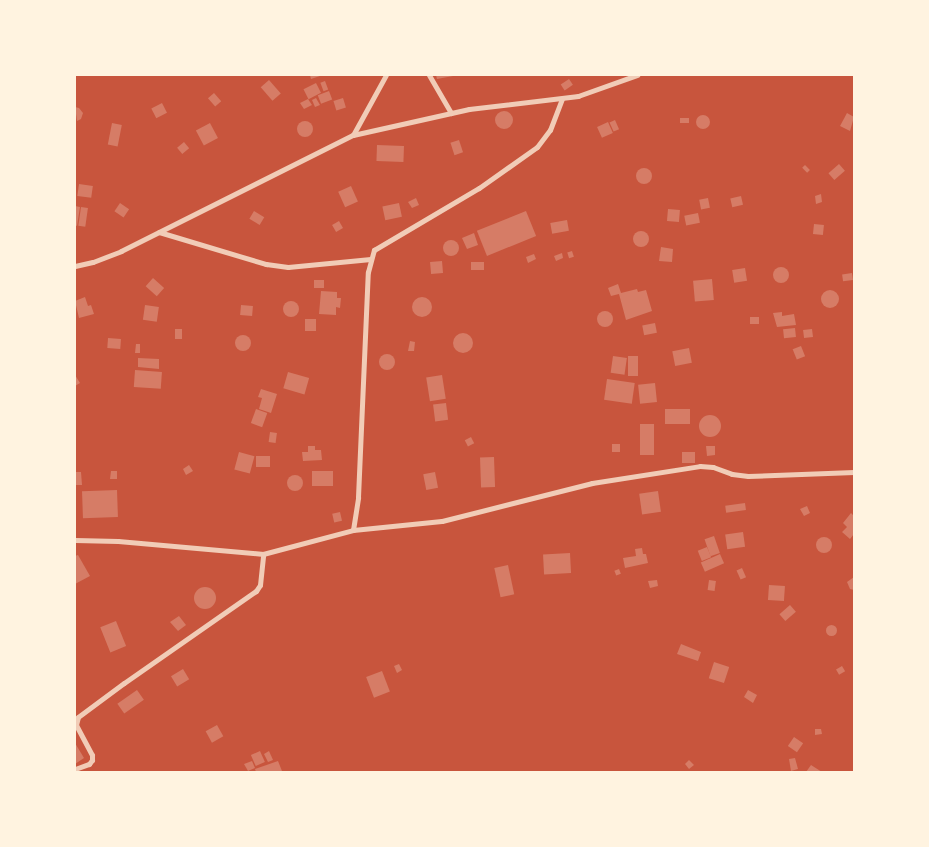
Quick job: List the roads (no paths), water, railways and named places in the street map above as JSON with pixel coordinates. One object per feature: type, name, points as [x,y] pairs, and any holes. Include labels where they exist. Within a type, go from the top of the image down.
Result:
[{"type":"street","points":[[353,135],[386,75]]},
{"type":"street","points":[[429,75],[451,113]]},
{"type":"street","points":[[75,266],[121,251],[353,135],[495,105],[578,96],[637,75]]},
{"type":"street","points":[[353,530],[358,498],[371,259],[374,250],[479,188],[537,147],[550,130],[562,99]]},
{"type":"street","points":[[159,232],[266,264],[288,267],[371,259]]},
{"type":"street","points":[[75,540],[118,541],[263,554],[353,530],[442,521],[592,483],[700,466],[713,467],[732,474],[748,476],[854,472]]},
{"type":"street","points":[[75,769],[89,764],[92,760],[92,755],[76,725],[78,718],[124,683],[256,591],[260,584],[263,554]]}]
